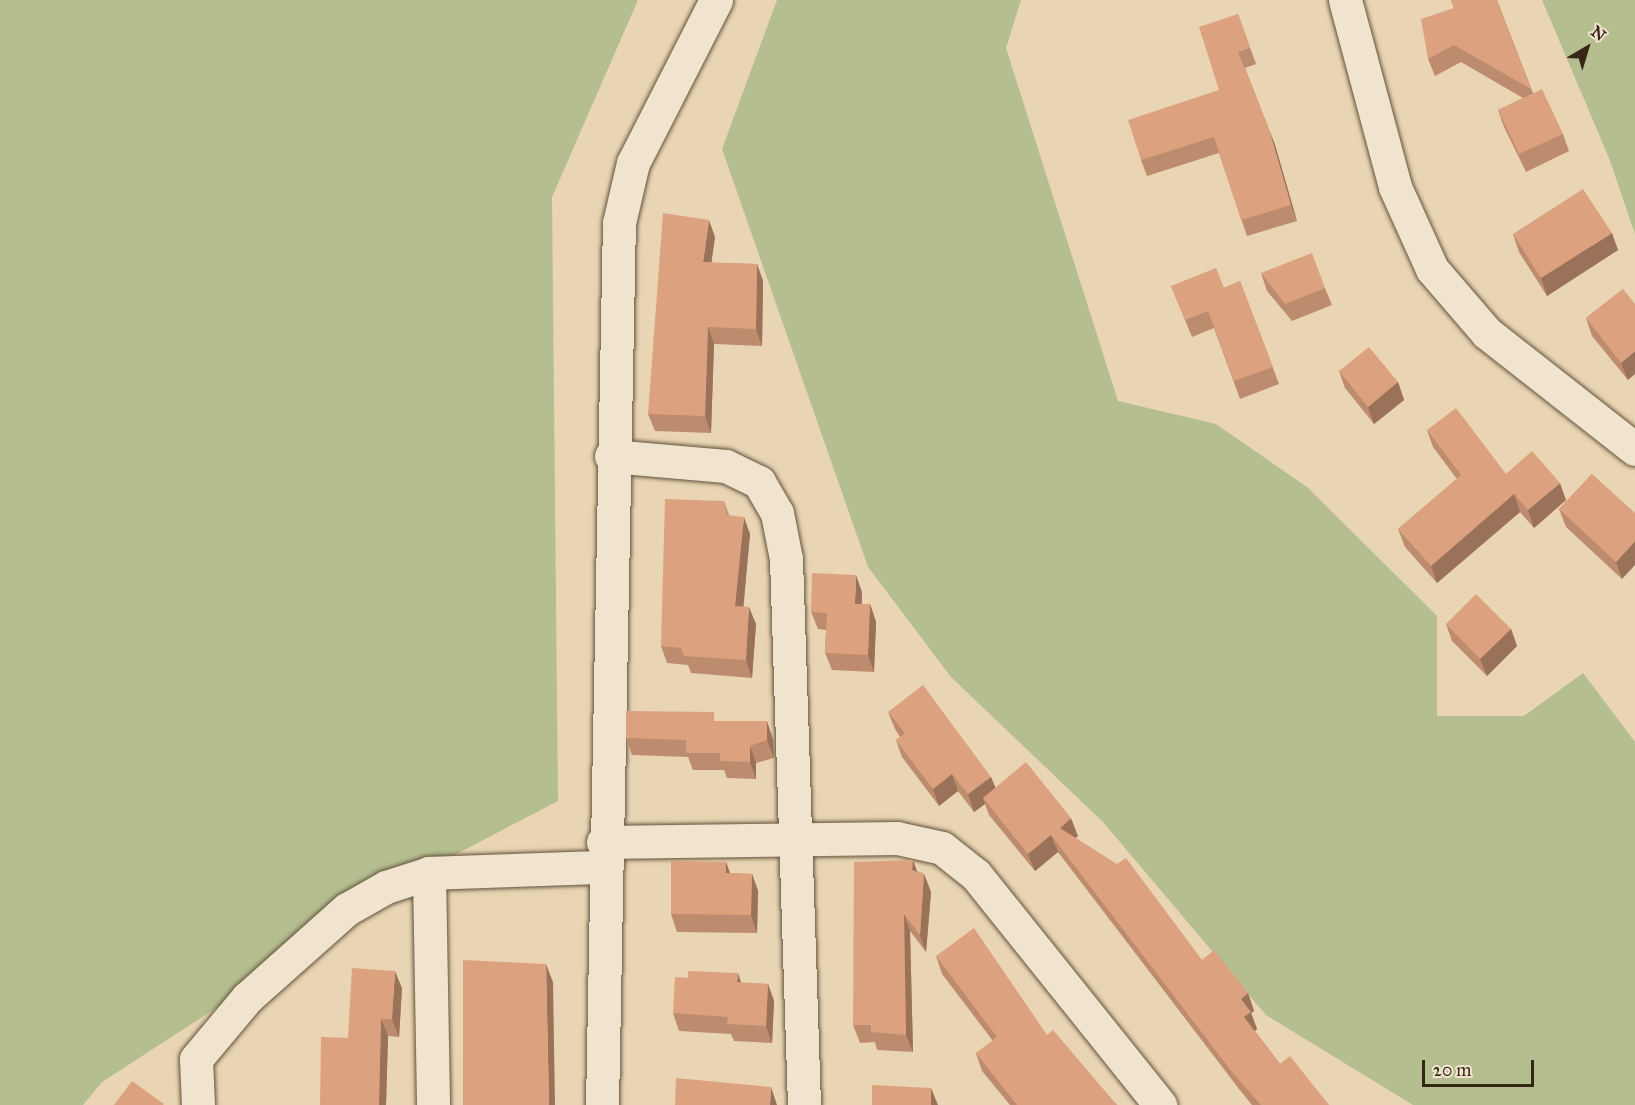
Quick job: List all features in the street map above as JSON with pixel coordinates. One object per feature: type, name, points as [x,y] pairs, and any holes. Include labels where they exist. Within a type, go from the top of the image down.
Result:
[{"type":"street","points":[[602,1105],[603,854],[611,456],[619,223],[633,163],[716,0]]},
{"type":"street","points":[[1345,0],[1395,187],[1432,269],[1487,333],[1635,449]]},
{"type":"street","points":[[611,456],[726,466],[759,482],[777,513],[786,559],[804,1105]]},
{"type":"street","points":[[198,1105],[196,1059],[247,998],[347,909],[386,887],[429,873],[603,854],[796,839],[897,838],[942,848],[976,875],[1160,1105]]},
{"type":"street","points":[[429,873],[433,1105]]},
{"type":"green space","points":[[0,0],[638,0],[552,197],[558,801],[443,861],[102,1082],[83,1105],[0,1105]]},
{"type":"green space","points":[[777,0],[1021,0],[1006,48],[1118,401],[1216,424],[1307,487],[1437,616],[1437,716],[1524,716],[1583,673],[1635,742],[1635,1105],[1413,1105],[1266,1015],[1103,822],[951,677],[868,567],[722,149]]},
{"type":"green space","points":[[1542,0],[1635,0],[1635,234],[1609,158]]},
{"type":"building","points":[[1451,0],[1497,0],[1531,89],[1454,45],[1428,59],[1421,19],[1454,8]]},
{"type":"building","points":[[1238,14],[1250,48],[1238,52],[1269,129],[1291,205],[1241,220],[1214,137],[1141,160],[1128,120],[1219,90],[1199,27]]},
{"type":"building","points":[[1542,89],[1563,134],[1519,154],[1498,110]]},
{"type":"building","points":[[1583,189],[1612,233],[1541,278],[1513,234]]},
{"type":"building","points":[[663,213],[709,220],[703,262],[757,264],[756,329],[708,327],[705,416],[648,414]]},
{"type":"building","points":[[1312,253],[1325,288],[1285,304],[1261,273]]},
{"type":"building","points":[[1216,268],[1224,288],[1240,281],[1273,367],[1234,381],[1208,311],[1185,320],[1171,286]]},
{"type":"building","points":[[1623,289],[1635,304],[1635,351],[1621,363],[1586,318]]},
{"type":"building","points":[[1369,347],[1398,382],[1368,407],[1339,371]]},
{"type":"building","points":[[1456,408],[1506,474],[1532,451],[1560,483],[1528,510],[1514,494],[1431,566],[1398,529],[1461,475],[1427,430]]},
{"type":"building","points":[[1592,474],[1635,513],[1635,541],[1616,562],[1559,509]]},
{"type":"building","points":[[665,499],[724,501],[727,515],[744,517],[735,606],[749,607],[746,660],[684,656],[681,648],[661,646]]},
{"type":"building","points":[[812,573],[856,575],[855,604],[870,604],[868,655],[825,653],[827,613],[811,612]]},
{"type":"building","points":[[1476,594],[1511,629],[1480,659],[1446,624]]},
{"type":"building","points":[[923,685],[991,777],[968,794],[952,774],[933,789],[896,740],[905,733],[888,712]]},
{"type":"building","points":[[626,711],[714,712],[714,721],[767,721],[767,740],[750,746],[750,762],[720,761],[720,753],[686,753],[686,740],[626,738]]},
{"type":"building","points":[[1026,762],[1071,818],[1060,828],[1117,864],[1126,858],[1202,960],[1214,950],[1248,993],[1241,999],[1251,1012],[1244,1017],[1280,1064],[1290,1056],[1329,1105],[1261,1105],[1232,1072],[1051,835],[1028,854],[983,798]]},
{"type":"building","points":[[913,860],[912,870],[924,874],[920,935],[904,914],[906,1035],[871,1032],[871,1025],[853,1025],[854,862]]},
{"type":"building","points":[[671,861],[726,862],[726,873],[752,874],[751,915],[671,914]]},
{"type":"building","points":[[974,928],[1047,1035],[1053,1030],[1117,1105],[1017,1105],[976,1053],[997,1037],[936,956]]},
{"type":"building","points":[[463,960],[546,964],[549,1105],[463,1105]]},
{"type":"building","points":[[352,968],[395,971],[392,1019],[381,1019],[379,1105],[320,1105],[321,1037],[348,1038]]},
{"type":"building","points":[[688,971],[738,973],[737,982],[768,984],[766,1026],[727,1024],[728,1017],[673,1013],[675,977],[688,978]]},
{"type":"building","points":[[676,1078],[771,1087],[770,1105],[675,1105]]},
{"type":"building","points":[[132,1081],[164,1104],[114,1105]]},
{"type":"building","points":[[872,1085],[931,1088],[931,1105],[872,1105]]}]
